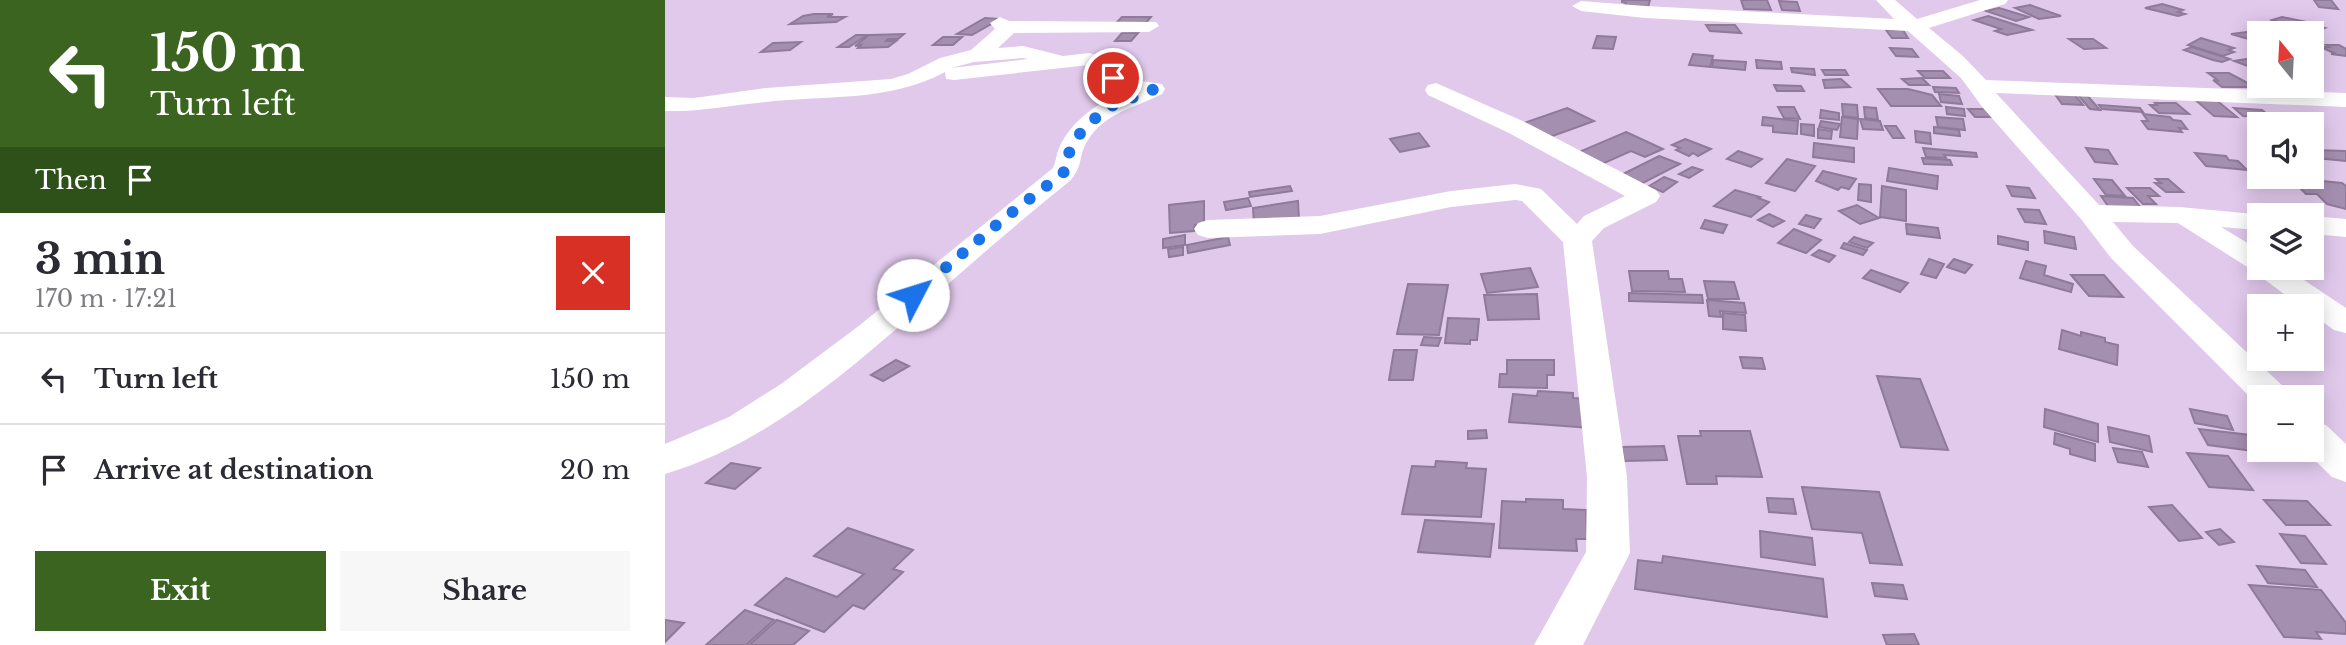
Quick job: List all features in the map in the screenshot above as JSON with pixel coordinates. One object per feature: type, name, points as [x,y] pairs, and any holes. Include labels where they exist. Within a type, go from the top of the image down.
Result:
[{"type":"street","points":[[1885,0],[1936,41],[1982,86],[1991,103],[2091,213],[2122,252],[2260,385]]},
{"type":"street","points":[[1581,6],[1645,12],[1916,26],[1999,0]]},
{"type":"street","points":[[916,79],[947,62],[978,55],[1006,30],[1001,25],[1149,26]]},
{"type":"street","points":[[973,56],[1023,52],[1063,62]]},
{"type":"street","points":[[665,104],[694,105],[766,95],[893,86],[916,79],[1089,60],[1108,64],[1119,85],[1154,89],[1113,105],[1073,143],[1066,157],[1068,167],[1062,174],[800,387],[750,422],[665,460]]},
{"type":"street","points":[[1982,86],[2346,100]]},
{"type":"street","points":[[1436,90],[1518,128],[1646,197],[1594,222],[1577,240]]},
{"type":"street","points":[[1209,229],[1319,225],[1451,199],[1515,192],[1531,195],[1577,240],[1607,477],[1608,553],[1558,645]]},
{"type":"street","points":[[2091,213],[2179,215],[2247,221]]},
{"type":"street","points":[[2179,215],[2214,233],[2247,255]]},
{"type":"street","points":[[2324,226],[2346,228]]},
{"type":"street","points":[[2283,280],[2346,323]]},
{"type":"street","points":[[2324,446],[2346,467]]},
{"type":"building","points":[[1622,0],[1650,0],[1648,7],[1624,8],[1626,3]]},
{"type":"building","points":[[1741,0],[1767,0],[1771,10],[1744,9]]},
{"type":"building","points":[[2314,0],[2331,0],[2338,9],[2319,7]]},
{"type":"building","points":[[1779,1],[1797,2],[1800,11],[1782,10]]},
{"type":"building","points":[[2162,4],[2183,10],[2178,12],[2185,14],[2178,16],[2145,8]]},
{"type":"building","points":[[2030,5],[2061,16],[2039,19],[2015,8]]},
{"type":"building","points":[[1999,8],[2029,17],[2016,21],[1986,11]]},
{"type":"building","points":[[814,14],[845,17],[836,22],[790,24],[803,16]]},
{"type":"building","points":[[1988,16],[2032,30],[2007,35],[1995,31],[2001,29],[1974,20]]},
{"type":"building","points":[[1122,17],[1151,17],[1144,25],[1114,25]]},
{"type":"building","points":[[2282,17],[2302,21],[2275,21],[2272,20]]},
{"type":"building","points":[[985,18],[1000,19],[972,35],[957,34]]},
{"type":"building","points":[[1706,25],[1735,25],[1741,33],[1710,31]]},
{"type":"building","points":[[1886,30],[1903,30],[1908,38],[1892,38]]},
{"type":"building","points":[[2247,32],[2247,39],[2231,34]]},
{"type":"building","points":[[1122,33],[1138,33],[1131,41],[1115,41]]},
{"type":"building","points":[[904,34],[898,39],[888,39],[886,41],[896,41],[888,47],[855,46],[869,35]]},
{"type":"building","points":[[856,35],[867,35],[849,47],[838,47]]},
{"type":"building","points":[[1597,36],[1616,37],[1613,49],[1593,48]]},
{"type":"building","points":[[943,37],[962,37],[953,45],[933,45]]},
{"type":"building","points":[[2201,38],[2234,48],[2228,50],[2234,52],[2223,56],[2188,45]]},
{"type":"building","points":[[2069,39],[2093,39],[2106,48],[2084,49]]},
{"type":"building","points":[[801,42],[790,50],[761,52],[773,43]]},
{"type":"building","points":[[2326,45],[2339,45],[2346,49],[2346,56],[2331,54],[2336,54],[2324,48],[2329,47]]},
{"type":"building","points":[[2192,47],[2230,59],[2222,62],[2184,50]]},
{"type":"building","points":[[1890,48],[1912,49],[1918,57],[1896,56]]},
{"type":"building","points":[[1693,54],[1713,56],[1710,67],[1689,65]]},
{"type":"building","points":[[2247,59],[2247,66],[2234,61]]},
{"type":"building","points":[[1713,60],[1746,62],[1745,70],[1712,67]]},
{"type":"building","points":[[1756,60],[1781,62],[1782,69],[1757,68]]},
{"type":"building","points":[[1791,68],[1814,69],[1815,75],[1792,72]]},
{"type":"building","points":[[1822,70],[1845,70],[1848,75],[1825,75]]},
{"type":"building","points":[[1918,71],[1943,71],[1950,78],[1925,78]]},
{"type":"building","points":[[2208,73],[2229,73],[2247,83],[2247,87],[2222,87],[2213,80],[2219,81]]},
{"type":"building","points":[[1922,78],[1929,85],[1909,85],[1902,79]]},
{"type":"building","points":[[1841,79],[1850,87],[1825,88],[1823,80]]},
{"type":"building","points":[[1774,85],[1801,86],[1804,91],[1777,91]]},
{"type":"building","points":[[1933,87],[1956,88],[1959,93],[1935,92]]},
{"type":"building","points":[[1878,89],[1908,89],[1932,95],[1941,106],[1891,106]]},
{"type":"building","points":[[2054,93],[2074,94],[2083,105],[2062,104]]},
{"type":"building","points":[[1939,94],[1959,96],[1962,104],[1941,102]]},
{"type":"building","points":[[2077,94],[2086,94],[2100,110],[2090,109]]},
{"type":"building","points":[[2193,98],[2215,99],[2237,117],[2214,116]]},
{"type":"building","points":[[2155,103],[2176,103],[2189,114],[2159,113],[2150,105],[2157,105]]},
{"type":"building","points":[[1842,104],[1857,105],[1858,118],[1843,116]]},
{"type":"building","points":[[2099,105],[2140,108],[2143,112],[2102,109]]},
{"type":"building","points":[[1778,107],[1794,107],[1800,119],[1784,118]]},
{"type":"building","points":[[1864,107],[1876,108],[1878,120],[1865,118]]},
{"type":"building","points":[[1946,107],[1964,109],[1965,116],[1947,114]]},
{"type":"building","points":[[1567,108],[1594,121],[1550,137],[1524,123]]},
{"type":"building","points":[[2234,108],[2264,112],[2247,112],[2247,116]]},
{"type":"building","points":[[1968,109],[1985,109],[1992,117],[1975,117]]},
{"type":"building","points":[[1821,110],[1839,113],[1839,120],[1820,118]]},
{"type":"building","points":[[2143,114],[2170,117],[2181,121],[2187,129],[2179,128],[2182,132],[2148,129],[2142,121],[2148,121]]},
{"type":"building","points":[[1763,117],[1798,121],[1797,134],[1773,132],[1773,126],[1762,125]]},
{"type":"building","points":[[1842,117],[1858,119],[1857,139],[1840,137]]},
{"type":"building","points":[[1936,117],[1963,119],[1965,130],[1938,127]]},
{"type":"building","points":[[1860,119],[1880,121],[1883,130],[1863,129]]},
{"type":"building","points":[[1821,121],[1840,124],[1837,130],[1819,127]]},
{"type":"building","points":[[1801,124],[1814,125],[1814,136],[1801,134]]},
{"type":"building","points":[[1885,126],[1896,126],[1904,138],[1893,138]]},
{"type":"building","points":[[1934,127],[1959,130],[1960,136],[1934,133]]},
{"type":"building","points":[[1818,129],[1832,131],[1831,139],[1818,138]]},
{"type":"building","points":[[1915,131],[1930,133],[1931,144],[1916,142]]},
{"type":"building","points":[[1626,132],[1663,149],[1645,157],[1631,151],[1602,164],[1579,152]]},
{"type":"building","points":[[1419,133],[1429,146],[1400,152],[1390,139]]},
{"type":"building","points":[[1685,139],[1711,149],[1698,156],[1693,153],[1689,156],[1672,145]]},
{"type":"building","points":[[1814,143],[1854,148],[1854,162],[1813,157]]},
{"type":"building","points":[[1923,148],[1976,153],[1977,157],[1926,157]]},
{"type":"building","points":[[2086,148],[2108,150],[2117,164],[2095,162]]},
{"type":"building","points":[[2324,150],[2346,151],[2346,161],[2324,159]]},
{"type":"building","points":[[1738,151],[1762,159],[1751,167],[1727,159]]},
{"type":"building","points":[[2195,153],[2226,156],[2229,160],[2238,161],[2247,170],[2206,166]]},
{"type":"building","points":[[1659,156],[1680,164],[1641,184],[1621,175]]},
{"type":"building","points":[[1922,158],[1950,160],[1952,165],[1924,164]]},
{"type":"building","points":[[1787,159],[1815,166],[1795,191],[1766,183]]},
{"type":"building","points":[[1692,167],[1702,170],[1689,178],[1679,174]]},
{"type":"building","points":[[1889,168],[1938,176],[1937,189],[1887,181]]},
{"type":"building","points":[[1823,171],[1856,179],[1849,189],[1841,187],[1838,190],[1816,181]]},
{"type":"building","points":[[1664,177],[1677,182],[1663,192],[1649,186]]},
{"type":"building","points":[[2094,179],[2112,180],[2125,196],[2106,195]]},
{"type":"building","points":[[2156,179],[2168,179],[2183,192],[2166,192],[2155,183],[2161,183]]},
{"type":"building","points":[[2324,181],[2342,183],[2346,186],[2346,209],[2327,204],[2317,194],[2306,194],[2301,189],[2324,189]]},
{"type":"building","points":[[1859,184],[1871,185],[1871,202],[1858,200]]},
{"type":"building","points":[[1290,186],[1292,191],[1250,197],[1249,192]]},
{"type":"building","points":[[1882,186],[1906,190],[1906,221],[1880,217]]},
{"type":"building","points":[[2007,186],[2029,188],[2035,198],[2012,196]]},
{"type":"building","points":[[2127,188],[2150,188],[2159,196],[2148,196],[2156,204],[2143,204]]},
{"type":"building","points":[[1735,190],[1769,202],[1751,217],[1714,206]]},
{"type":"building","points":[[2101,196],[2133,198],[2141,208],[2108,206]]},
{"type":"building","points":[[1248,198],[1251,206],[1226,210],[1224,202]]},
{"type":"building","points":[[1204,201],[1204,224],[1195,225],[1194,231],[1170,233],[1169,205]]},
{"type":"building","points":[[1298,201],[1299,220],[1254,225],[1253,208]]},
{"type":"building","points":[[1857,205],[1879,218],[1860,224],[1839,211]]},
{"type":"building","points":[[2018,209],[2039,210],[2046,224],[2025,222]]},
{"type":"building","points":[[1769,214],[1784,221],[1773,227],[1758,220]]},
{"type":"building","points":[[1806,215],[1821,219],[1814,228],[1799,224]]},
{"type":"building","points":[[1705,220],[1727,225],[1723,233],[1701,228]]},
{"type":"building","points":[[1906,224],[1938,228],[1940,238],[1907,234]]},
{"type":"building","points":[[1794,229],[1821,240],[1806,253],[1778,243]]},
{"type":"building","points":[[2044,231],[2074,237],[2076,249],[2045,243]]},
{"type":"building","points":[[1185,235],[1185,245],[1163,248],[1163,239]]},
{"type":"building","points":[[1998,236],[2028,242],[2028,250],[1998,244]]},
{"type":"building","points":[[1228,237],[1230,245],[1188,253],[1187,245]]},
{"type":"building","points":[[1854,237],[1873,243],[1867,248],[1849,242]]},
{"type":"building","points":[[1844,243],[1867,250],[1863,255],[1841,248]]},
{"type":"building","points":[[1183,247],[1183,255],[1169,257],[1168,249]]},
{"type":"building","points":[[1819,250],[1835,256],[1829,262],[1812,255]]},
{"type":"building","points":[[1929,259],[1944,264],[1936,278],[1921,274]]},
{"type":"building","points":[[1954,259],[1972,265],[1965,273],[1947,267]]},
{"type":"building","points":[[2026,261],[2046,266],[2044,275],[2073,284],[2071,292],[2020,278]]},
{"type":"building","points":[[1530,268],[1538,287],[1487,293],[1481,274]]},
{"type":"building","points":[[1871,270],[1908,283],[1900,292],[1863,278]]},
{"type":"building","points":[[1629,271],[1668,271],[1669,279],[1682,279],[1685,292],[1632,291]]},
{"type":"building","points":[[2071,275],[2104,275],[2123,297],[2089,296]]},
{"type":"building","points":[[1704,281],[1734,282],[1739,299],[1708,299]]},
{"type":"building","points":[[1408,284],[1448,285],[1439,335],[1397,334]]},
{"type":"building","points":[[1629,293],[1702,295],[1703,303],[1629,301]]},
{"type":"building","points":[[1537,294],[1539,319],[1488,320],[1484,295]]},
{"type":"building","points":[[1707,300],[1744,303],[1746,313],[1720,311],[1721,317],[1709,316]]},
{"type":"building","points":[[1723,313],[1745,315],[1746,331],[1723,329]]},
{"type":"building","points":[[1448,318],[1479,319],[1477,340],[1470,340],[1470,344],[1445,343]]},
{"type":"building","points":[[2062,330],[2081,336],[2081,332],[2105,338],[2105,342],[2118,345],[2117,365],[2059,349]]},
{"type":"building","points":[[1424,337],[1441,338],[1438,346],[1421,345]]},
{"type":"building","points":[[1394,350],[1417,350],[1413,380],[1389,380]]},
{"type":"building","points":[[1740,357],[1762,358],[1765,369],[1743,368]]},
{"type":"building","points":[[896,360],[909,366],[883,381],[871,375]]},
{"type":"building","points":[[1507,360],[1554,360],[1554,375],[1547,375],[1547,388],[1499,387],[1500,374],[1507,374]]},
{"type":"building","points":[[1877,376],[1920,379],[1948,450],[1901,447]]},
{"type":"building","points":[[1538,391],[1573,393],[1573,398],[1591,399],[1590,428],[1509,422],[1513,394],[1537,396]]},
{"type":"building","points":[[2045,409],[2098,424],[2098,442],[2044,427]]},
{"type":"building","points":[[2190,409],[2227,416],[2233,430],[2195,423]]},
{"type":"building","points":[[2108,427],[2149,436],[2152,452],[2110,442]]},
{"type":"building","points":[[2199,429],[2247,435],[2247,450],[2208,445]]},
{"type":"building","points":[[1486,430],[1487,438],[1468,439],[1468,431]]},
{"type":"building","points":[[1700,431],[1750,431],[1762,477],[1716,476],[1717,484],[1687,484],[1678,436],[1701,436]]},
{"type":"building","points":[[2055,433],[2095,444],[2095,461],[2070,454],[2070,449],[2054,444]]},
{"type":"building","points":[[1664,446],[1667,460],[1624,461],[1622,447]]},
{"type":"building","points":[[2113,448],[2142,452],[2148,467],[2118,462]]},
{"type":"building","points":[[2187,453],[2228,456],[2253,490],[2209,487]]},
{"type":"building","points":[[1436,461],[1467,463],[1466,468],[1486,469],[1481,517],[1402,514],[1412,466],[1435,467]]},
{"type":"building","points":[[731,463],[760,468],[735,489],[706,483]]},
{"type":"building","points":[[1802,487],[1879,492],[1902,565],[1870,563],[1862,533],[1812,529]]},
{"type":"building","points":[[1767,498],[1793,499],[1796,514],[1769,512]]},
{"type":"building","points":[[1526,499],[1563,500],[1563,509],[1586,510],[1587,539],[1576,539],[1577,551],[1499,548],[1502,501],[1526,502]]},
{"type":"building","points":[[2264,500],[2307,501],[2330,525],[2286,525]]},
{"type":"building","points":[[2172,505],[2202,538],[2179,541],[2149,507]]},
{"type":"building","points":[[1425,520],[1494,524],[1490,557],[1418,552]]},
{"type":"building","points":[[848,528],[913,550],[893,569],[903,572],[864,609],[853,605],[824,632],[755,605],[786,578],[837,597],[864,574],[814,556]]},
{"type":"building","points":[[2220,529],[2234,542],[2219,545],[2206,532]]},
{"type":"building","points":[[1760,531],[1812,538],[1815,565],[1761,557]]},
{"type":"building","points":[[2280,534],[2305,536],[2326,564],[2301,563]]},
{"type":"building","points":[[1663,556],[1823,579],[1827,617],[1635,589],[1638,560],[1662,563]]},
{"type":"building","points":[[2257,566],[2305,570],[2317,587],[2268,583]]},
{"type":"building","points":[[1872,583],[1903,585],[1907,599],[1875,596]]},
{"type":"building","points":[[2249,585],[2321,590],[2346,623],[2346,634],[2316,632],[2321,639],[2284,637]]},
{"type":"building","points":[[745,610],[774,620],[746,645],[706,645]]},
{"type":"building","points":[[665,620],[684,623],[665,642]]},
{"type":"building","points":[[777,620],[809,631],[793,645],[749,645]]},
{"type":"building","points":[[1914,634],[1919,645],[1887,645],[1883,635]]},
{"type":"route","points":[[913,295],[1062,174],[1068,167],[1066,157],[1073,143],[1113,105],[1142,96],[1154,89],[1119,85],[1113,78]]}]
